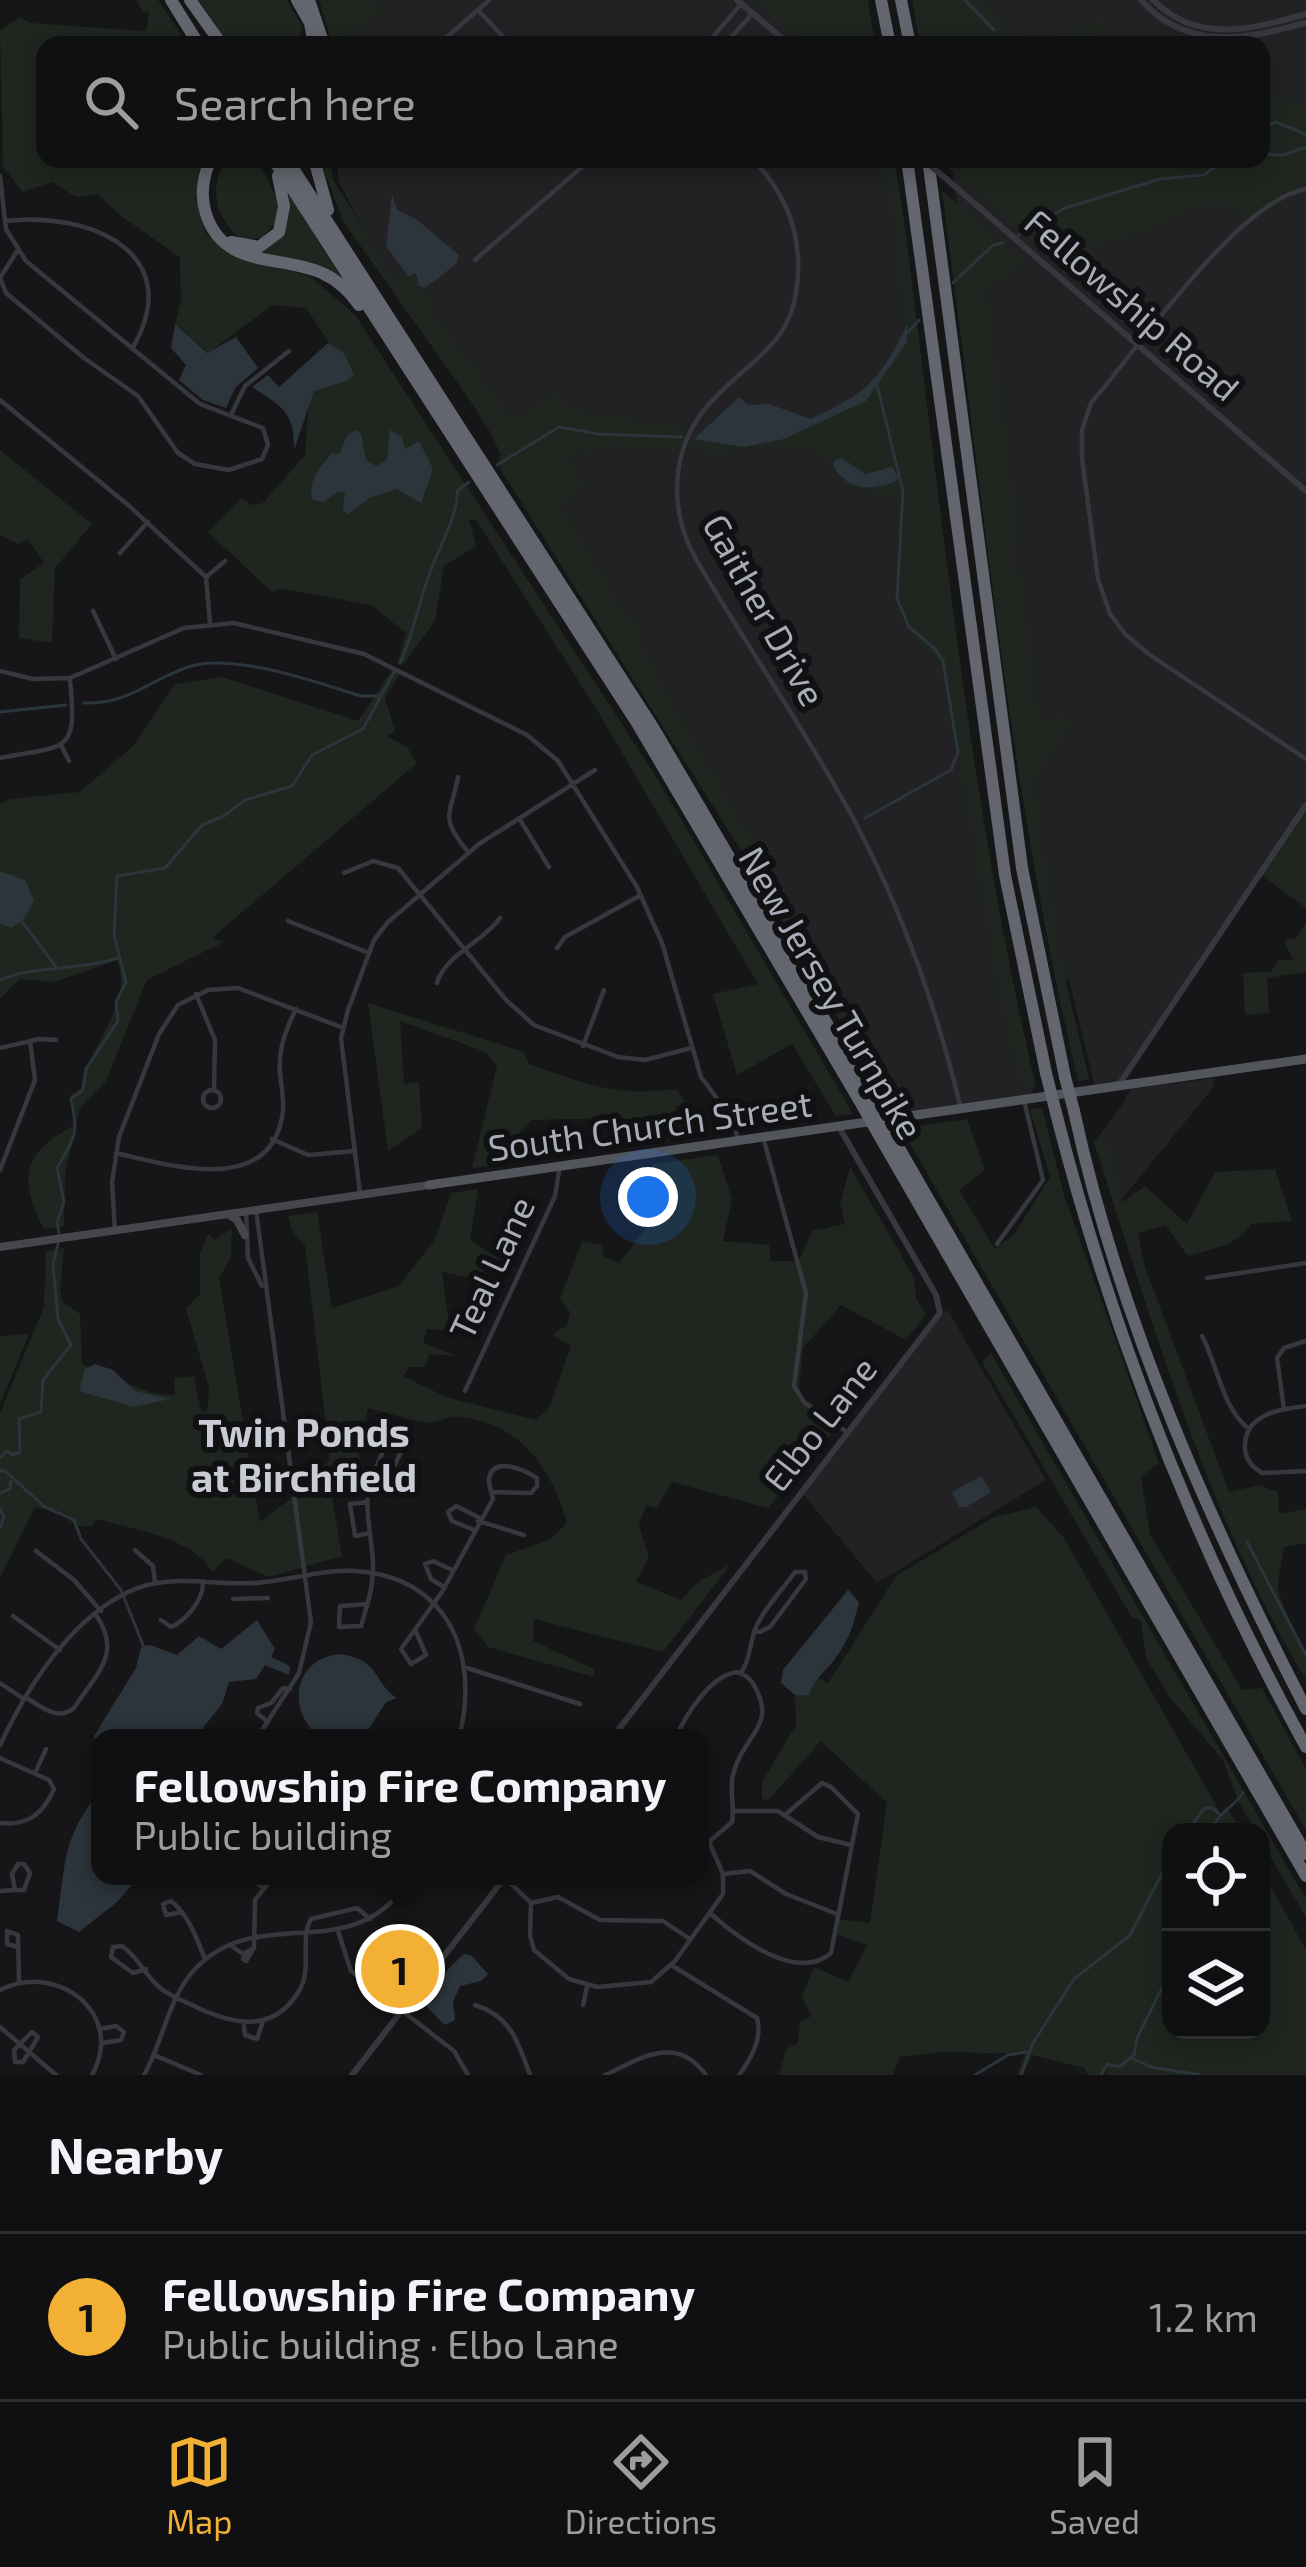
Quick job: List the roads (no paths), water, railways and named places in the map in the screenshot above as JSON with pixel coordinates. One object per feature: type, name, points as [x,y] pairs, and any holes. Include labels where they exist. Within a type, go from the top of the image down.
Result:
[{"type":"highway","points":[[170,0],[194,36]]},
{"type":"highway","points":[[187,0],[212,36]]},
{"type":"highway","points":[[881,0],[888,36]]},
{"type":"highway","points":[[901,0],[908,36]]},
{"type":"highway","points":[[305,3],[314,36]]},
{"type":"highway","points":[[209,168],[203,180],[203,200],[207,218],[221,240],[246,256],[316,271],[342,285],[447,431]]},
{"type":"highway","points":[[212,168],[207,187],[211,214],[224,236],[249,248],[272,240],[284,218],[274,168]]},
{"type":"highway","name":"New Jersey Turnpike","points":[[277,168],[637,722],[862,1105],[886,1136],[1306,1854]]},
{"type":"highway","name":"New Jersey Turnpike","points":[[293,168],[696,797],[877,1109],[886,1136],[1306,1876]]},
{"type":"highway","points":[[316,168],[327,208],[438,390]]},
{"type":"highway","points":[[908,168],[1005,875],[1056,1113],[1095,1252],[1154,1419],[1224,1583],[1306,1747]]},
{"type":"highway","points":[[926,168],[1022,868],[1065,1077],[1122,1275],[1175,1425],[1238,1571],[1306,1709]]},
{"type":"main road","name":"South Church Street","points":[[429,1185],[1306,1059]]},
{"type":"main road","points":[[0,1246],[429,1185]]},
{"type":"main road","points":[[226,1214],[237,1220],[245,1235]]},
{"type":"street","points":[[448,36],[489,0]]},
{"type":"street","points":[[1142,0],[1174,28],[1197,36]]},
{"type":"street","points":[[1153,0],[1176,18],[1214,31],[1306,18]]},
{"type":"street","points":[[713,36],[739,2],[780,36]]},
{"type":"street","points":[[478,10],[503,36]]},
{"type":"street","points":[[732,36],[753,13]]},
{"type":"street","points":[[1249,36],[1306,18]]},
{"type":"street","points":[[476,260],[581,168]]},
{"type":"street","name":"Gaither Drive","points":[[759,168],[776,188],[792,221],[798,248],[796,293],[769,350],[714,398],[690,432],[677,476],[680,519],[701,568],[833,784],[876,865],[935,1017],[961,1109]]},
{"type":"street","name":"Fellowship Road","points":[[934,168],[1306,491]]},
{"type":"street","points":[[0,176],[9,239],[17,251],[200,404],[263,428],[268,445],[262,459],[244,468],[220,471],[178,453],[138,396],[105,375],[5,293],[0,278],[17,251]]},
{"type":"street","points":[[1306,189],[1236,228],[1091,404],[1082,430],[1094,553],[1106,606],[1125,634],[1306,759]]},
{"type":"street","points":[[5,221],[40,217],[86,225],[141,265],[151,299],[149,320],[132,349]]},
{"type":"street","points":[[231,415],[245,386],[290,351]]},
{"type":"street","points":[[0,400],[148,522],[206,577],[210,623]]},
{"type":"street","points":[[120,553],[148,522]]},
{"type":"street","points":[[206,577],[225,561]]},
{"type":"street","points":[[93,611],[116,659]]},
{"type":"street","points":[[0,671],[33,680],[70,678],[175,631],[210,623],[264,628],[354,650],[527,735],[551,753],[641,895],[662,943],[701,1077],[731,1117],[739,1141]]},
{"type":"street","points":[[61,746],[74,722],[70,678]]},
{"type":"street","points":[[0,758],[61,746]]},
{"type":"street","points":[[61,746],[70,761]]},
{"type":"street","points":[[360,1195],[342,1060],[343,1027],[382,928],[469,853],[595,770]]},
{"type":"street","points":[[458,777],[447,817],[469,853]]},
{"type":"street","points":[[1118,1086],[1306,805]]},
{"type":"street","points":[[519,818],[549,867]]},
{"type":"street","points":[[344,873],[364,862],[384,861],[398,868],[522,1016],[541,1029],[618,1058],[645,1060],[691,1048]]},
{"type":"street","points":[[557,948],[561,939],[641,895]]},
{"type":"street","points":[[437,982],[440,972],[500,918]]},
{"type":"street","points":[[288,921],[369,953]]},
{"type":"street","points":[[115,1231],[111,1192],[116,1153],[162,1028],[178,1005],[215,988],[238,988],[343,1027]]},
{"type":"street","points":[[583,1046],[604,990]]},
{"type":"street","points":[[196,994],[215,1040],[214,1090]]},
{"type":"street","points":[[116,1153],[220,1171],[247,1163],[272,1139],[283,1109],[280,1052],[296,1009]]},
{"type":"street","points":[[0,1048],[56,1040]]},
{"type":"street","points":[[0,1170],[36,1073],[30,1041]]},
{"type":"street","points":[[997,1244],[1043,1180],[1024,1100]]},
{"type":"street","name":"Elbo Lane","points":[[619,1729],[942,1308],[839,1127]]},
{"type":"street","points":[[764,1137],[806,1293],[794,1386],[804,1402],[847,1432]]},
{"type":"street","points":[[272,1139],[308,1155],[355,1151]]},
{"type":"street","name":"Teal Lane","points":[[465,1391],[555,1196],[560,1166]]},
{"type":"street","points":[[251,1211],[245,1235],[248,1258],[265,1291]]},
{"type":"street","points":[[251,1211],[311,1617],[308,1643],[290,1690],[263,1729]]},
{"type":"street","points":[[1207,1278],[1306,1263]]},
{"type":"street","points":[[1202,1336],[1232,1413],[1249,1429]]},
{"type":"street","points":[[1284,1409],[1277,1358],[1284,1348],[1306,1341]]},
{"type":"street","points":[[1306,1406],[1258,1419],[1249,1429],[1245,1450],[1257,1471],[1274,1476],[1306,1472]]},
{"type":"street","points":[[367,1604],[340,1606],[339,1627],[361,1626],[367,1604],[373,1574],[365,1489],[387,1442],[402,1449],[390,1477],[375,1470]]},
{"type":"street","points":[[499,1466],[530,1472],[537,1478],[531,1493],[494,1492],[488,1480],[499,1466]]},
{"type":"street","points":[[416,1632],[427,1654],[411,1664],[401,1649],[444,1587],[494,1492]]},
{"type":"street","points":[[367,1502],[350,1504],[355,1535],[370,1533]]},
{"type":"street","points":[[474,1530],[452,1521],[448,1512],[456,1506],[479,1520],[524,1535]]},
{"type":"street","points":[[135,1550],[153,1566],[155,1582]]},
{"type":"street","points":[[0,1683],[55,1714],[67,1714],[109,1651],[109,1637],[79,1584],[36,1551]]},
{"type":"street","points":[[444,1587],[431,1579],[424,1564],[434,1561],[452,1570]]},
{"type":"street","points":[[0,1745],[25,1698],[60,1650],[98,1613],[130,1592],[155,1582],[243,1583],[352,1571],[411,1587],[433,1605],[456,1636],[466,1668],[461,1729]]},
{"type":"street","points":[[741,1673],[754,1631],[795,1572],[805,1572],[806,1579],[770,1627],[754,1631]]},
{"type":"street","points":[[161,1620],[171,1627],[178,1624],[201,1596],[202,1581]]},
{"type":"street","points":[[243,1583],[243,1598]]},
{"type":"street","points":[[233,1599],[268,1598]]},
{"type":"street","points":[[13,1616],[60,1650]]},
{"type":"street","points":[[466,1668],[580,1704]]},
{"type":"street","points":[[513,1885],[531,1904],[530,1940],[537,1954],[569,1979],[587,1987],[646,1984],[657,1979],[723,1894],[723,1874],[710,1840],[727,1829],[734,1811],[730,1791],[735,1766],[765,1711],[754,1685],[741,1673],[729,1672],[717,1679],[682,1729]]},
{"type":"street","points":[[268,1722],[257,1713],[258,1708],[283,1688],[290,1690]]},
{"type":"street","points":[[34,1773],[46,1749]]},
{"type":"street","points":[[0,1758],[53,1786],[43,1809],[22,1823],[0,1823]]},
{"type":"street","points":[[711,1914],[747,1942],[808,1965],[831,1953],[858,1814],[825,1783],[785,1815]]},
{"type":"street","points":[[734,1811],[770,1810],[822,1839],[853,1845]]},
{"type":"street","points":[[723,1874],[750,1870],[786,1894],[839,1914]]},
{"type":"street","points":[[229,1945],[249,1952],[259,1885]]},
{"type":"street","points":[[144,2075],[176,1997],[206,1959],[254,1937],[338,1930],[370,1918],[405,1885]]},
{"type":"street","points":[[352,2075],[499,1885]]},
{"type":"street","points":[[0,1891],[15,1890]]},
{"type":"street","points":[[531,1904],[559,1897],[600,1920],[662,1922],[691,1940]]},
{"type":"street","points":[[146,1969],[133,1973],[112,1957],[113,1948],[122,1946],[146,1969],[159,1987],[221,2019],[243,2024],[263,2021],[286,2007],[302,1985],[308,1966],[305,1934],[311,1919],[357,1908],[370,1918]]},
{"type":"street","points":[[182,1912],[206,1959]]},
{"type":"street","points":[[338,1930],[351,1971],[454,2051],[468,2075]]},
{"type":"street","points":[[19,1947],[19,1981]]},
{"type":"street","points":[[671,1965],[757,2018],[758,2039],[739,2075]]},
{"type":"street","points":[[0,1990],[19,1981],[40,1979],[59,1985],[88,2008],[102,2043],[92,2075]]},
{"type":"street","points":[[583,2005],[587,1987]]},
{"type":"street","points":[[476,2005],[507,2022],[530,2075]]},
{"type":"street","points":[[243,2024],[245,2035],[257,2039],[263,2021]]},
{"type":"street","points":[[100,2029],[116,2026],[124,2035],[102,2043]]},
{"type":"street","points":[[0,2027],[56,2075]]},
{"type":"street","points":[[34,2032],[38,2040],[32,2052],[23,2062],[15,2062],[12,2053],[34,2032]]},
{"type":"street","points":[[605,2075],[666,2050],[692,2059],[706,2075]]},
{"type":"street","points":[[154,2055],[201,2075]]},
{"type":"waterway","points":[[965,0],[994,30]]},
{"type":"waterway","points":[[1270,124],[1276,122],[1306,134]]},
{"type":"waterway","points":[[1270,154],[1306,147]]},
{"type":"waterway","points":[[1018,235],[1065,208],[1160,179],[1204,175],[1214,168]]},
{"type":"waterway","points":[[953,283],[993,245],[1003,243]]},
{"type":"waterway","points":[[908,332],[919,320]]},
{"type":"waterway","points":[[865,818],[951,770],[958,752],[943,661],[909,627],[897,599],[903,491],[877,385]]},
{"type":"waterway","points":[[497,465],[559,427],[599,434],[682,437]]},
{"type":"waterway","points":[[400,663],[457,491],[469,482]]},
{"type":"waterway","points":[[84,703],[126,696],[206,663],[250,666],[360,696],[380,696]]},
{"type":"waterway","points":[[59,1233],[57,1222],[64,1202],[57,1168],[74,1135],[71,1099],[83,1090],[86,1069],[118,1021],[116,1002],[126,982],[114,935],[117,876],[165,868],[202,825],[245,800],[292,786],[312,755],[363,729],[394,672]]},
{"type":"waterway","points":[[0,712],[66,705]]},
{"type":"waterway","points":[[23,923],[57,968]]},
{"type":"waterway","points":[[0,980],[117,958]]},
{"type":"waterway","points":[[0,1458],[7,1451],[20,1452],[19,1419],[41,1412],[43,1380],[71,1345],[58,1319],[53,1264],[58,1244]]},
{"type":"waterway","points":[[0,1471],[45,1507],[74,1520],[81,1539],[121,1590],[143,1645]]},
{"type":"waterway","points":[[0,1493],[10,1489],[11,1481]]},
{"type":"waterway","points":[[0,1508],[4,1517],[0,1528]]},
{"type":"waterway","points":[[1247,1542],[1306,1655]]},
{"type":"waterway","points":[[1216,1823],[1243,1793]]},
{"type":"waterway","points":[[1193,1823],[1205,1808],[1219,1814]]},
{"type":"waterway","points":[[1021,2075],[1033,2043],[1074,1979],[1130,1935],[1162,1873]]},
{"type":"waterway","points":[[1101,2075],[1107,2064],[1119,2067],[1134,2055],[1137,2038],[1162,1988]]},
{"type":"waterway","points":[[975,2075],[1008,2055],[1027,2052]]},
{"type":"waterway","points":[[1133,2059],[1151,2067],[1200,2075]]},
{"type":"place","name":"Fellowship Fire Company","points":[[400,1969]]},
{"type":"district","name":"Twin Ponds at Birchfield","points":[[304,1456]]}]
